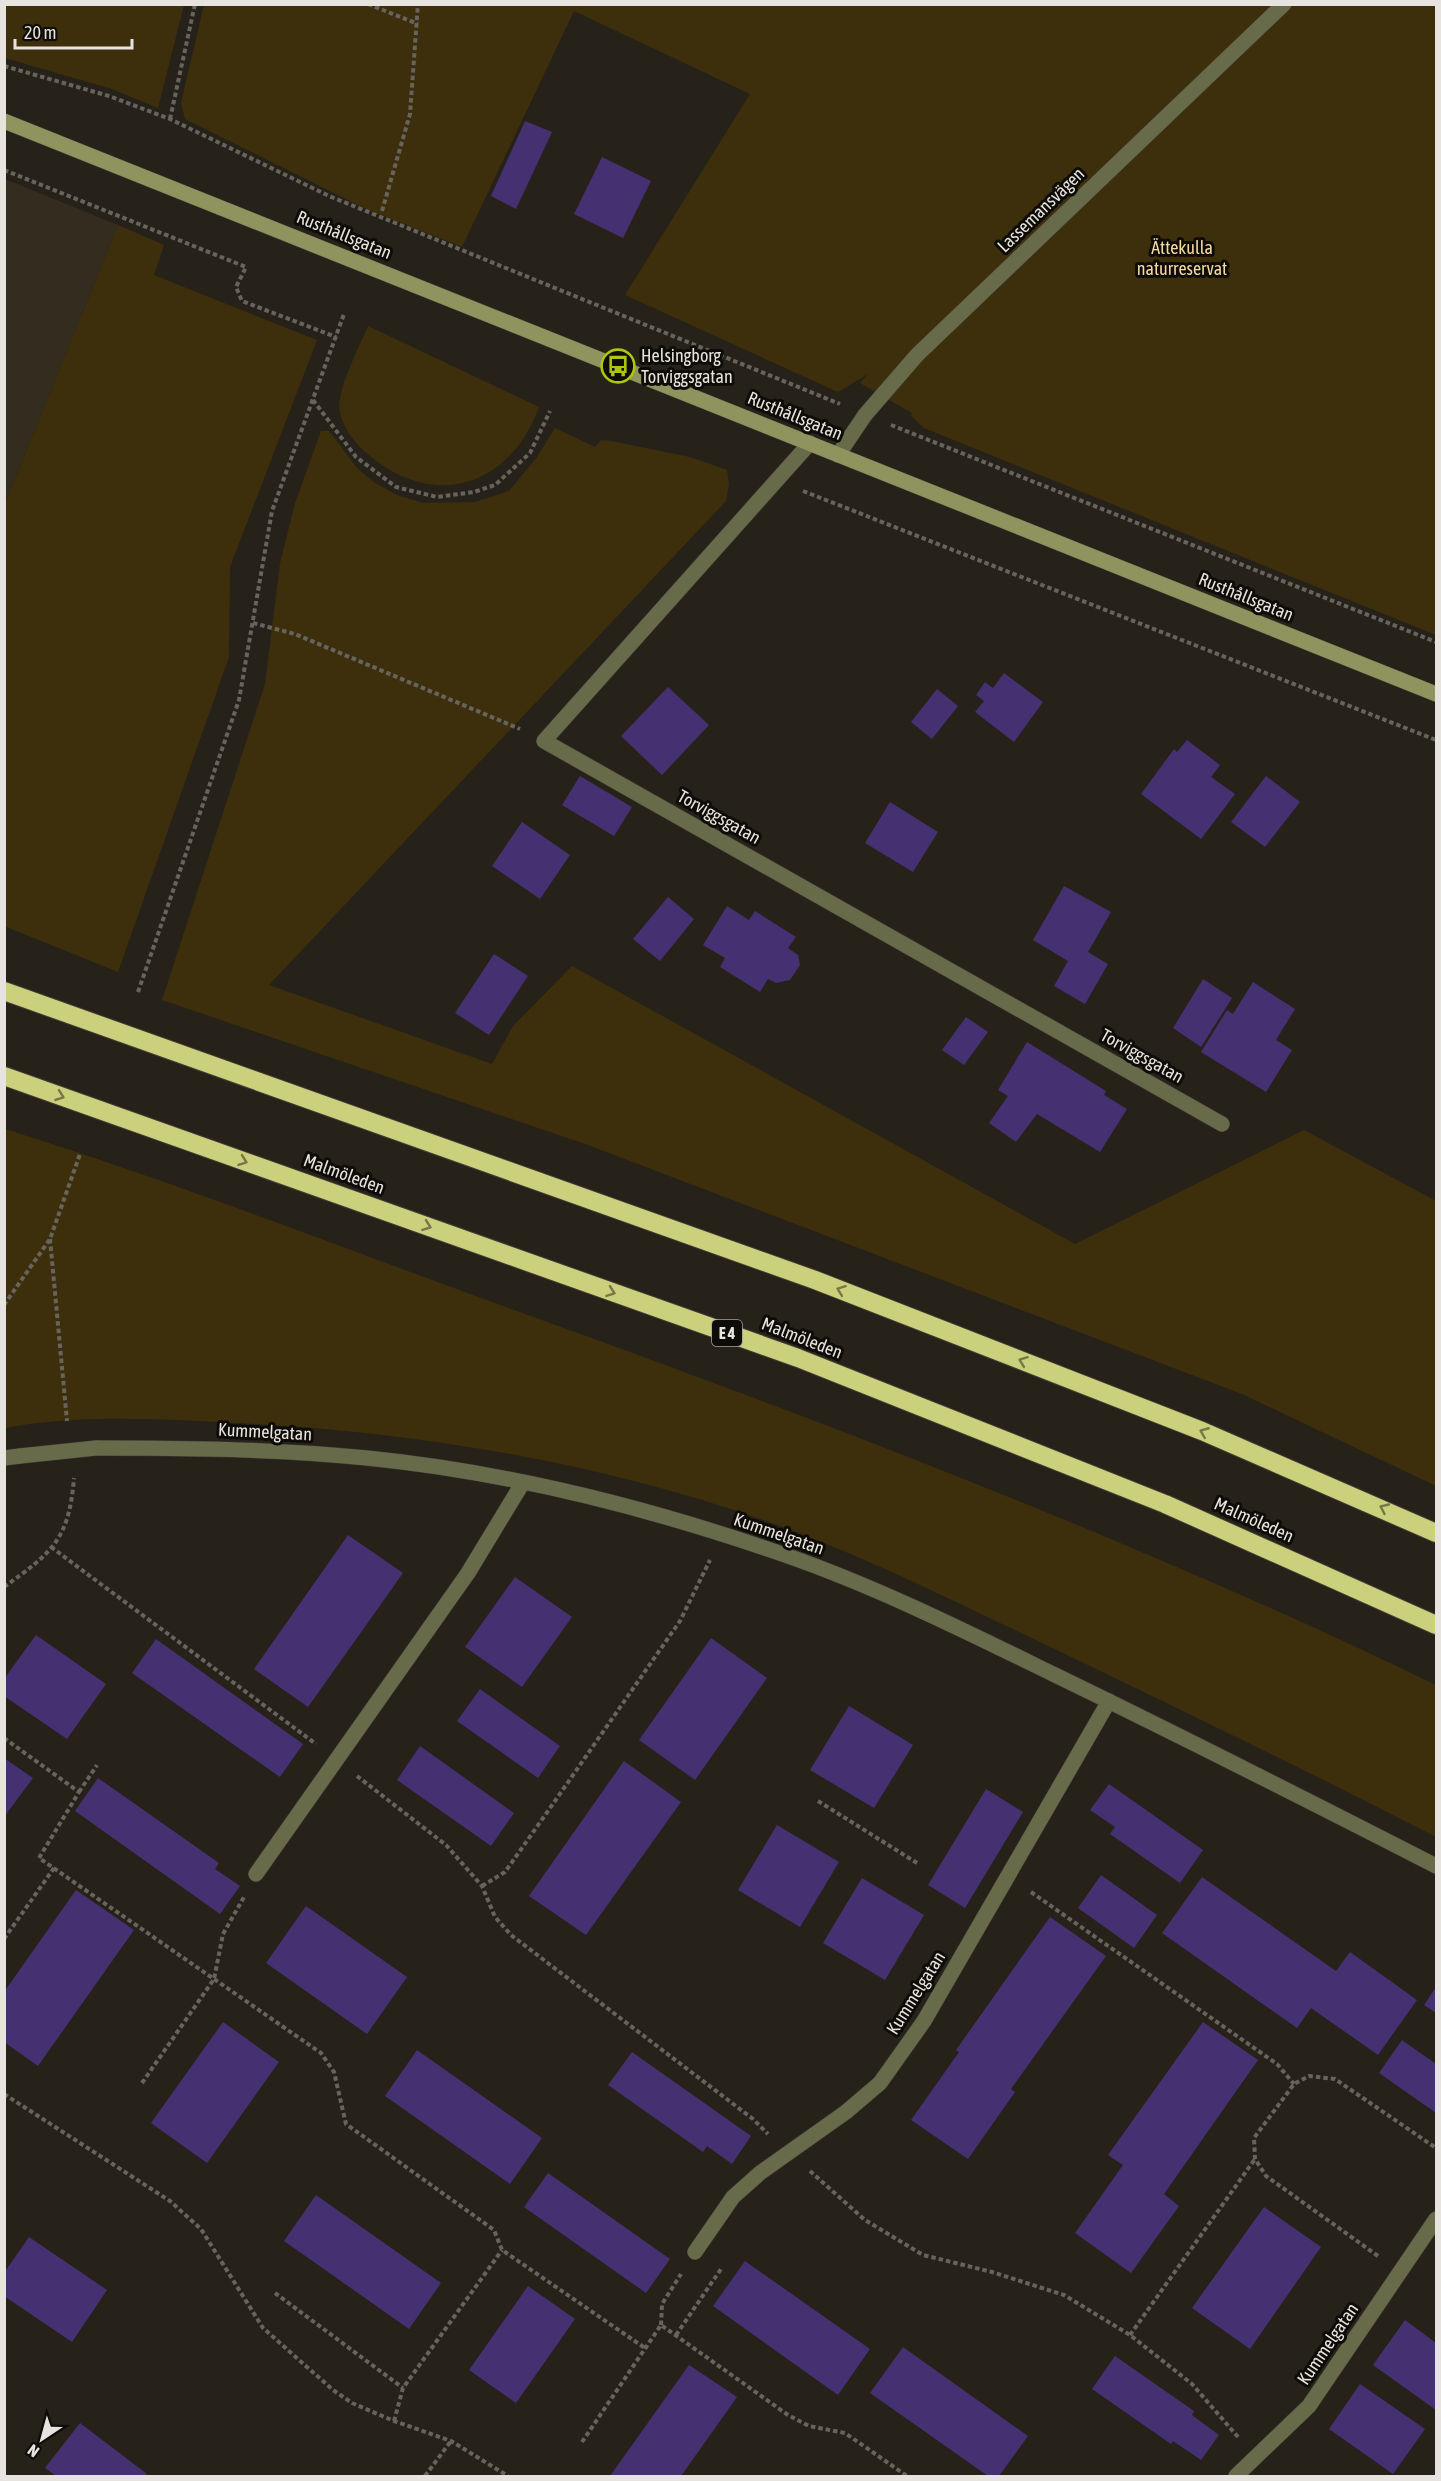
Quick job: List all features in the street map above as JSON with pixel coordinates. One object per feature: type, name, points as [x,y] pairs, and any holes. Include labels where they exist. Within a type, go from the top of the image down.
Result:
[{"type":"highway","points":[[4,991],[816,1280],[1202,1431],[1437,1533]]},
{"type":"highway","name":"Malmöleden","points":[[4,1076],[798,1358],[1166,1504],[1437,1625]]},
{"type":"main road","name":"Rusthållsgatan","points":[[4,121],[1437,694]]},
{"type":"street","name":"Lassemansvägen","points":[[838,455],[865,414],[917,355],[1284,4]]},
{"type":"street","points":[[544,741],[810,443]]},
{"type":"street","name":"Torviggsgatan","points":[[544,741],[1222,1124]]},
{"type":"street","name":"Kummelgatan","points":[[4,1458],[96,1448],[187,1448],[338,1456],[452,1471],[522,1484],[668,1519],[786,1555],[901,1600],[1109,1701],[1437,1866]]},
{"type":"street","points":[[256,1874],[468,1573],[522,1484]]},
{"type":"street","name":"Kummelgatan","points":[[695,2252],[733,2197],[788,2152],[846,2112],[880,2083],[924,2021],[1109,1701]]},
{"type":"street","name":"Kummelgatan","points":[[1236,2476],[1309,2406],[1437,2219]]},
{"type":"path","points":[[170,119],[195,4]]},
{"type":"path","points":[[368,4],[418,24]]},
{"type":"path","points":[[382,211],[410,114],[418,4]]},
{"type":"path","points":[[4,66],[109,96],[170,119],[329,196],[865,414],[1437,642]]},
{"type":"path","points":[[4,170],[246,267],[237,287],[242,301],[336,337]]},
{"type":"path","points":[[138,992],[239,699],[272,511],[344,314]]},
{"type":"path","points":[[313,400],[356,457],[396,487],[437,497],[474,492],[495,485],[530,453],[550,411]]},
{"type":"path","points":[[777,480],[1437,740]]},
{"type":"path","points":[[254,623],[316,643],[495,716],[544,741]]},
{"type":"path","points":[[4,1305],[50,1239],[80,1154]]},
{"type":"path","points":[[50,1239],[67,1421]]},
{"type":"path","points":[[4,1587],[41,1560],[51,1547],[71,1510],[74,1478]]},
{"type":"path","points":[[482,1886],[505,1872],[680,1621],[722,1535]]},
{"type":"path","points":[[51,1547],[338,1760],[446,1845],[482,1886],[495,1917],[511,1935],[753,2119],[865,2220],[923,2255],[992,2272],[1064,2295],[1130,2335],[1192,2385],[1255,2456]]},
{"type":"path","points":[[4,1738],[79,1792]]},
{"type":"path","points":[[97,1765],[39,1858],[321,2054],[334,2072],[346,2124],[494,2230],[502,2250],[645,2348]]},
{"type":"path","points":[[818,1801],[917,1863]]},
{"type":"path","points":[[4,1939],[54,1868]]},
{"type":"path","points":[[142,2083],[214,1979],[223,1934],[256,1874]]},
{"type":"path","points":[[1008,1877],[1277,2064],[1294,2084]]},
{"type":"path","points":[[1400,2272],[1266,2176],[1255,2159],[1254,2138],[1294,2084],[1309,2076],[1335,2079],[1437,2148]]},
{"type":"path","points":[[4,2094],[170,2201],[201,2229],[252,2313],[285,2350],[333,2390],[352,2403],[451,2441],[508,2476]]},
{"type":"path","points":[[1130,2335],[1255,2159]]},
{"type":"path","points":[[394,2421],[403,2388],[502,2250]]},
{"type":"path","points":[[582,2442],[661,2325],[662,2304],[695,2252]]},
{"type":"path","points":[[676,2336],[722,2267]]},
{"type":"path","points":[[275,2294],[403,2388]]},
{"type":"path","points":[[661,2325],[788,2415],[808,2426],[845,2433],[907,2476]]},
{"type":"path","points":[[425,2476],[451,2441]]},
{"type":"shaded area","points":[[5,179],[118,225],[5,504]]},
{"type":"green space","points":[[5,4],[184,5],[158,108],[112,89],[5,58]]},
{"type":"green space","name":"Ättekulla naturreservat","points":[[204,5],[1436,5],[1436,635],[924,428],[911,416],[912,413],[860,383],[868,374],[838,392],[625,295],[750,94],[574,11],[462,247],[364,208],[185,119],[181,103]]},
{"type":"green space","points":[[118,225],[164,245],[154,275],[317,340],[230,567],[229,657],[118,972],[4,926],[5,504]]},
{"type":"green space","points":[[368,326],[539,407],[527,433],[511,454],[493,470],[472,480],[449,485],[425,483],[400,475],[363,450],[345,427],[339,404],[354,357]]},
{"type":"green space","points":[[555,428],[595,447],[601,440],[611,441],[690,457],[727,470],[729,484],[726,501],[269,985],[492,1064],[513,1026],[572,966],[1075,1244],[1304,1130],[1436,1201],[1436,1486],[1242,1394],[588,1145],[162,1000],[265,684],[280,563],[295,503],[321,431],[329,431],[357,468],[375,483],[397,495],[423,503],[475,502],[509,491],[537,457]]},
{"type":"green space","points":[[5,1129],[249,1212],[851,1435],[1087,1529],[1204,1579],[1436,1685],[1436,1837],[1239,1738],[906,1579],[804,1535],[707,1502],[580,1468],[516,1455],[386,1435],[255,1424],[130,1419],[67,1420],[5,1428]]},
{"type":"building","points":[[525,121],[552,132],[516,209],[491,196]]},
{"type":"building","points":[[602,157],[651,181],[623,238],[574,214]]},
{"type":"building","points":[[1004,673],[1043,702],[1014,742],[975,712],[984,701],[976,695],[985,682],[993,688]]},
{"type":"building","points":[[668,687],[709,725],[662,775],[621,736]]},
{"type":"building","points":[[937,689],[958,706],[932,739],[911,722]]},
{"type":"building","points":[[1187,740],[1220,765],[1211,777],[1235,794],[1201,839],[1141,794],[1174,749],[1177,752]]},
{"type":"building","points":[[580,776],[632,807],[614,836],[562,805]]},
{"type":"building","points":[[1266,776],[1300,802],[1265,847],[1231,822]]},
{"type":"building","points":[[890,802],[938,832],[913,872],[865,843]]},
{"type":"building","points":[[522,822],[570,855],[540,899],[492,866]]},
{"type":"building","points":[[1064,886],[1111,912],[1088,952],[1108,964],[1085,1004],[1054,986],[1068,961],[1033,940]]},
{"type":"building","points":[[668,897],[694,919],[660,961],[633,939]]},
{"type":"building","points":[[727,906],[749,920],[755,911],[796,937],[788,948],[798,955],[800,965],[790,980],[776,983],[768,979],[760,992],[720,967],[725,958],[703,945]]},
{"type":"building","points":[[494,954],[528,976],[489,1035],[455,1013]]},
{"type":"building","points":[[1203,979],[1232,998],[1201,1047],[1173,1028]]},
{"type":"building","points":[[1253,982],[1295,1009],[1276,1040],[1292,1050],[1266,1092],[1201,1052],[1227,1010],[1233,1014]]},
{"type":"building","points":[[966,1017],[988,1032],[964,1065],[942,1050]]},
{"type":"building","points":[[1027,1042],[1106,1091],[1104,1095],[1127,1109],[1100,1152],[1037,1114],[1016,1142],[989,1123],[1008,1096],[998,1090]]},
{"type":"building","points":[[348,1535],[403,1573],[308,1707],[254,1669]]},
{"type":"building","points":[[515,1577],[572,1617],[522,1687],[465,1647]]},
{"type":"building","points":[[36,1635],[106,1684],[67,1739],[4,1696],[4,1679]]},
{"type":"building","points":[[711,1638],[767,1678],[695,1780],[639,1740]]},
{"type":"building","points":[[156,1639],[303,1744],[280,1777],[132,1673]]},
{"type":"building","points":[[480,1689],[560,1746],[538,1778],[457,1721]]},
{"type":"building","points":[[849,1706],[913,1745],[874,1808],[810,1770]]},
{"type":"building","points":[[420,1746],[514,1813],[491,1846],[397,1780]]},
{"type":"building","points":[[4,1758],[33,1778],[4,1817]]},
{"type":"building","points":[[624,1761],[681,1802],[586,1935],[529,1896]]},
{"type":"building","points":[[98,1778],[219,1863],[215,1869],[240,1886],[220,1914],[75,1811]]},
{"type":"building","points":[[1109,1784],[1203,1850],[1180,1883],[1110,1834],[1115,1827],[1090,1810]]},
{"type":"building","points":[[986,1789],[1023,1812],[965,1908],[928,1885]]},
{"type":"building","points":[[777,1825],[839,1862],[800,1927],[738,1890]]},
{"type":"building","points":[[1101,1875],[1157,1915],[1134,1948],[1078,1908]]},
{"type":"building","points":[[1202,1877],[1336,1971],[1350,1952],[1417,2000],[1378,2055],[1311,2008],[1297,2028],[1162,1933]]},
{"type":"building","points":[[862,1878],[924,1915],[885,1980],[823,1943]]},
{"type":"building","points":[[76,1890],[134,1930],[38,2066],[4,2042],[4,1992]]},
{"type":"building","points":[[306,1906],[407,1977],[367,2034],[266,1963]]},
{"type":"building","points":[[1050,1917],[1106,1956],[1011,2089],[1015,2092],[968,2159],[911,2120],[959,2052],[956,2050]]},
{"type":"building","points":[[1436,1987],[1436,2013],[1424,2005]]},
{"type":"building","points":[[223,2022],[279,2062],[207,2163],[151,2123]]},
{"type":"building","points":[[1203,2022],[1258,2060],[1164,2194],[1179,2206],[1131,2273],[1075,2233],[1123,2165],[1108,2155]]},
{"type":"building","points":[[1402,2040],[1436,2064],[1436,2113],[1379,2073]]},
{"type":"building","points":[[417,2050],[542,2138],[510,2184],[385,2096]]},
{"type":"building","points":[[632,2052],[751,2136],[732,2164],[707,2146],[703,2152],[608,2085]]},
{"type":"building","points":[[548,2173],[670,2259],[646,2293],[524,2207]]},
{"type":"building","points":[[316,2195],[441,2283],[409,2329],[284,2241]]},
{"type":"building","points":[[1264,2207],[1321,2247],[1250,2349],[1192,2308]]},
{"type":"building","points":[[29,2237],[107,2290],[72,2342],[4,2296],[4,2273]]},
{"type":"building","points":[[745,2261],[870,2349],[838,2395],[713,2306]]},
{"type":"building","points":[[528,2286],[575,2319],[516,2403],[469,2370]]},
{"type":"building","points":[[1405,2320],[1436,2343],[1436,2410],[1373,2365]]},
{"type":"building","points":[[903,2347],[1028,2436],[999,2476],[988,2476],[870,2393]]},
{"type":"building","points":[[1115,2356],[1194,2411],[1192,2415],[1219,2435],[1201,2460],[1173,2441],[1171,2444],[1092,2389]]},
{"type":"building","points":[[689,2365],[737,2397],[681,2476],[610,2476]]},
{"type":"building","points":[[1360,2384],[1425,2429],[1393,2474],[1329,2429]]},
{"type":"building","points":[[80,2423],[147,2474],[145,2476],[56,2476],[45,2468]]},
{"type":"place","name":"Helsingborg Torviggsgatan","points":[[618,366]]}]
